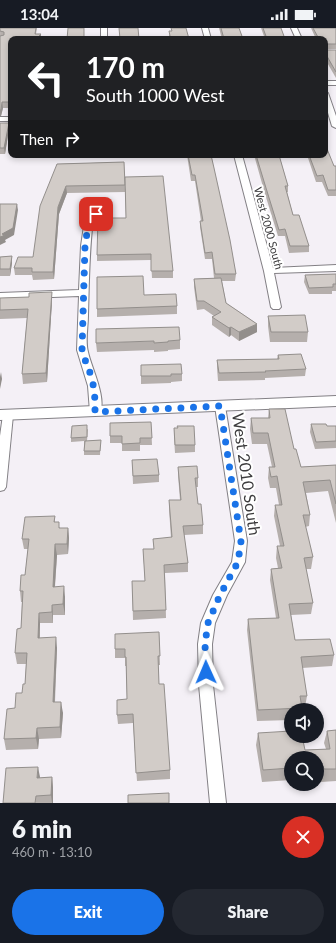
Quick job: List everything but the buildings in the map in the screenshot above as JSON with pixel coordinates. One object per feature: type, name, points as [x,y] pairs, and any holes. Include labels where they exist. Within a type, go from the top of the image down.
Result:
[{"type":"main road","points":[[4,415],[336,401]]},
{"type":"street","points":[[328,100],[335,121]]},
{"type":"street","name":"West 2000 South","points":[[239,158],[269,271],[276,307]]},
{"type":"street","points":[[95,412],[95,393],[91,375],[84,361],[82,350],[83,293],[85,246],[89,219],[103,210]]},
{"type":"street","points":[[269,271],[336,268]]},
{"type":"street","points":[[0,296],[83,293]]},
{"type":"street","name":"West 2010 South","points":[[218,803],[206,686],[205,644],[208,623],[220,595],[238,562],[241,541],[220,406]]},
{"type":"street","points":[[0,487],[4,415]]},
{"type":"route","points":[[96,214],[89,219],[85,246],[82,350],[84,361],[91,375],[95,393],[95,412],[220,406],[241,541],[238,562],[220,595],[208,623],[205,644],[206,672]]}]
